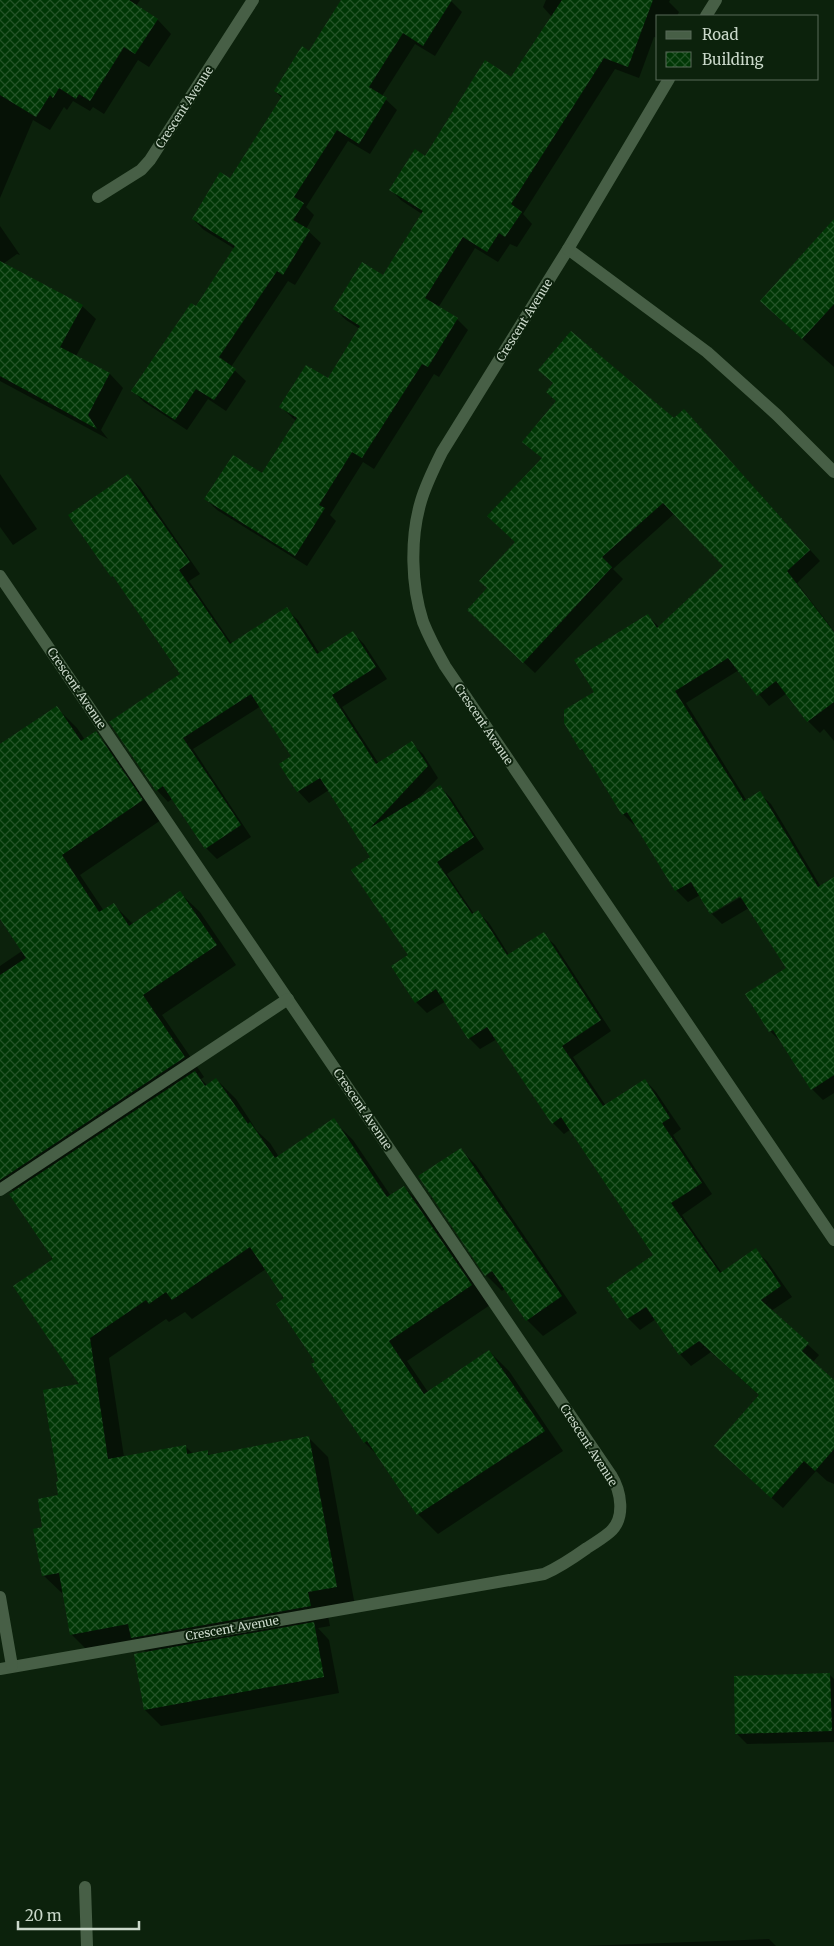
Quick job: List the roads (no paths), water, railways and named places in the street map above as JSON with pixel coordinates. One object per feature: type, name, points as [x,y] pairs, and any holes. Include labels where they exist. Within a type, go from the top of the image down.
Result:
[{"type":"street","name":"Crescent Avenue","points":[[98,197],[141,170],[150,160],[253,0]]},
{"type":"street","points":[[707,15],[716,0]]},
{"type":"street","name":"Crescent Avenue","points":[[668,80],[568,249],[442,452],[421,502],[415,531],[414,562],[416,592],[421,614],[433,645],[445,666],[834,1240]]},
{"type":"street","points":[[568,249],[707,352],[777,415],[834,472]]},
{"type":"street","name":"Crescent Avenue","points":[[0,576],[611,1475],[618,1492],[620,1510],[618,1522],[611,1532],[560,1567],[544,1574],[6,1668],[0,1596]]},
{"type":"street","points":[[0,1190],[288,999]]},
{"type":"street","points":[[85,1887],[87,1946]]}]
